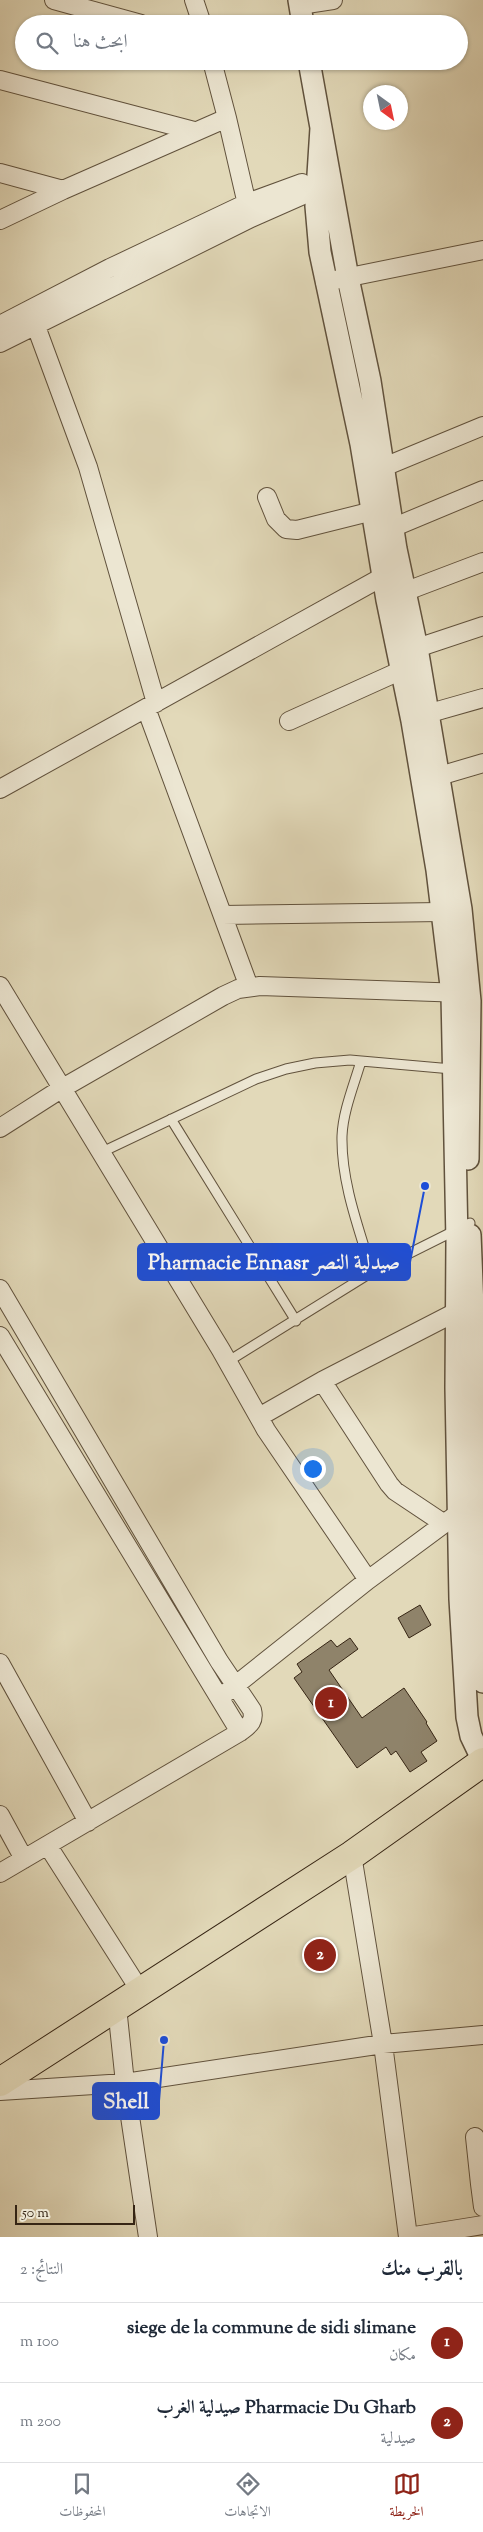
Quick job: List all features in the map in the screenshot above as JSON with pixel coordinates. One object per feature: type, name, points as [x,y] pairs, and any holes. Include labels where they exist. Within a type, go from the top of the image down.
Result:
[{"type":"main road","points":[[0,2082],[352,1855],[483,1762]]},
{"type":"street","points":[[54,0],[108,15]]},
{"type":"street","points":[[194,0],[199,15]]},
{"type":"street","points":[[301,10],[333,0]]},
{"type":"street","points":[[214,70],[249,211]]},
{"type":"street","points":[[311,70],[321,128],[324,180],[348,278],[370,381],[384,467],[386,532],[402,670],[419,716]]},
{"type":"street","points":[[0,80],[194,131]]},
{"type":"street","points":[[0,220],[194,131],[227,118]]},
{"type":"street","points":[[0,173],[63,190]]},
{"type":"street","points":[[0,343],[33,318],[249,211],[324,180]]},
{"type":"street","points":[[324,180],[317,229],[325,282],[362,444],[373,511],[386,532]]},
{"type":"street","points":[[325,282],[483,250]]},
{"type":"street","points":[[0,325],[33,318]]},
{"type":"street","points":[[33,318],[88,467],[151,706],[249,987]]},
{"type":"street","points":[[384,467],[483,426]]},
{"type":"street","points":[[386,532],[441,506],[483,490]]},
{"type":"street","points":[[267,497],[276,519],[286,530],[297,530],[373,511]]},
{"type":"street","points":[[404,592],[483,562]]},
{"type":"street","points":[[0,789],[392,571]]},
{"type":"street","points":[[392,571],[404,592],[417,648],[419,716],[446,870],[460,992],[463,1226],[456,1312],[451,1518],[460,1599],[466,1711],[471,1736],[483,1762]]},
{"type":"street","points":[[417,648],[483,626]]},
{"type":"street","points":[[289,721],[402,670]]},
{"type":"street","points":[[419,716],[483,698]]},
{"type":"street","points":[[430,779],[483,763]]},
{"type":"street","points":[[446,870],[442,912],[460,992],[452,1069],[463,1226],[479,1377],[476,1500],[483,1682]]},
{"type":"street","points":[[223,916],[442,912]]},
{"type":"street","points":[[0,986],[228,1362],[259,1417],[368,1580]]},
{"type":"street","points":[[0,1128],[61,1089],[223,996],[249,987],[460,992]]},
{"type":"street","points":[[0,1289],[253,1715],[252,1722],[240,1732],[0,1873]]},
{"type":"street","points":[[259,1417],[322,1381],[456,1312]]},
{"type":"street","points":[[0,1336],[240,1732]]},
{"type":"street","points":[[322,1381],[395,1491],[451,1518]]},
{"type":"street","points":[[76,1460],[95,1450]]},
{"type":"street","points":[[220,1697],[368,1580],[476,1500]]},
{"type":"street","points":[[172,1618],[189,1609]]},
{"type":"street","points":[[0,1663],[88,1822]]},
{"type":"street","points":[[0,1815],[24,1859]]},
{"type":"street","points":[[48,1846],[142,1992]]},
{"type":"street","points":[[352,1855],[384,2044],[408,2237],[483,2225]]},
{"type":"street","points":[[117,2007],[125,2084],[148,2237]]},
{"type":"street","points":[[0,2091],[125,2084],[384,2044],[483,2035]]},
{"type":"street","points":[[475,2137],[482,2184],[483,2207]]},
{"type":"lane","points":[[100,1153],[256,1079],[286,1069],[314,1063],[361,1061],[452,1069]]},
{"type":"lane","points":[[361,1061],[342,1136],[345,1167],[354,1215],[372,1272]]},
{"type":"lane","points":[[171,1120],[296,1320]]},
{"type":"lane","points":[[228,1362],[372,1272],[463,1226]]},
{"type":"building","points":[[420,1605],[431,1625],[409,1638],[398,1618]]},
{"type":"building","points":[[350,1638],[358,1649],[329,1670],[362,1718],[404,1688],[427,1722],[437,1741],[421,1752],[427,1761],[410,1772],[396,1751],[391,1755],[386,1747],[357,1768],[294,1678],[302,1672],[297,1664],[331,1640],[337,1647]]},
{"type":"place","name":"Pharmacie Ennasr صيدلية النصر","points":[[425,1186]]},
{"type":"place","name":"siege de la commune de sidi slimane","points":[[331,1703]]},
{"type":"place","name":"Pharmacie Du Gharb صيدلية الغرب","points":[[320,1955]]},
{"type":"place","name":"Shell","points":[[164,2040]]}]
